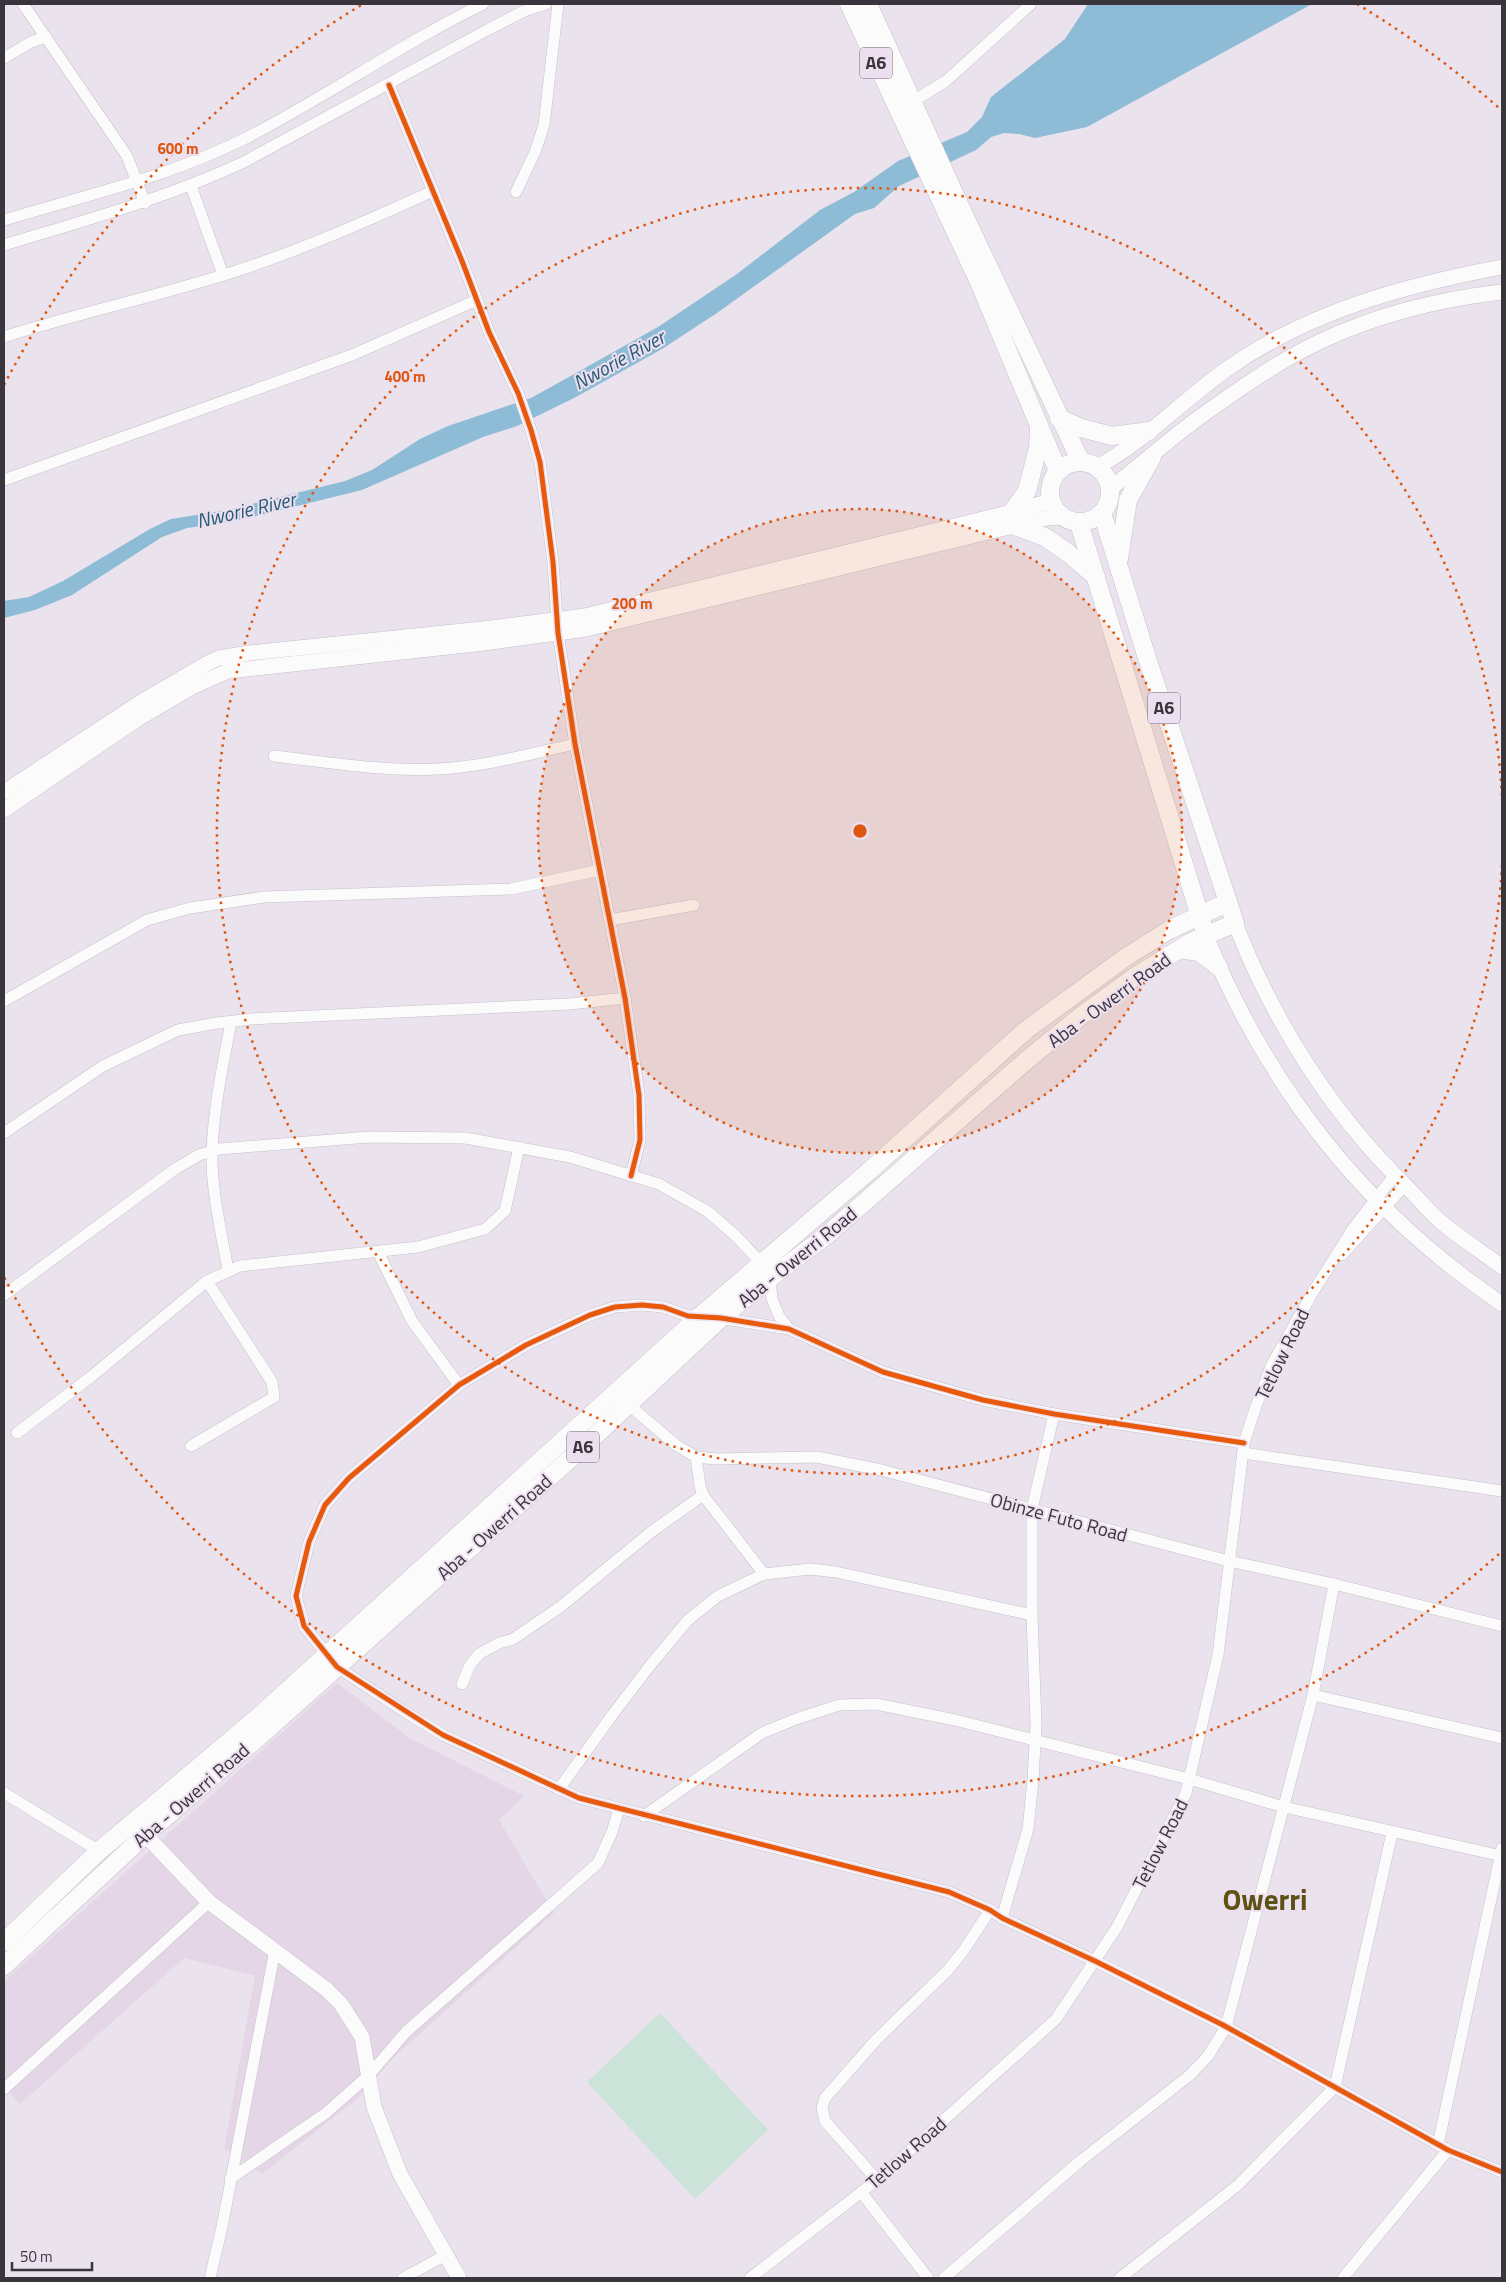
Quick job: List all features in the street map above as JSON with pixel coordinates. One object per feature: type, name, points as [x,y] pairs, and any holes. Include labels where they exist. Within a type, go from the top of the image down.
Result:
[{"type":"highway","name":"A6","points":[[848,4],[911,113]]},
{"type":"highway","name":"A6","points":[[868,4],[911,113],[958,219],[1059,418],[1089,464],[1104,473],[1110,489]]},
{"type":"highway","name":"A6","points":[[958,219],[979,282],[1058,471]]},
{"type":"highway","points":[[1059,418],[1081,428],[1112,436],[1150,431]]},
{"type":"highway","points":[[1039,426],[1038,448],[1027,491],[1013,519],[1045,537],[1068,553],[1096,577]]},
{"type":"highway","points":[[1118,562],[1128,500],[1152,457]]},
{"type":"highway","points":[[1050,495],[1053,478],[1058,471],[1072,462],[1089,464]]},
{"type":"highway","points":[[1071,520],[1088,522],[1102,513],[1110,498],[1110,489]]},
{"type":"highway","name":"A6","points":[[1050,495],[1052,504],[1071,520],[1096,577],[1206,936]]},
{"type":"highway","name":"A6","points":[[1102,513],[1148,661],[1235,923]]},
{"type":"highway","points":[[1123,669],[1148,661]]},
{"type":"highway","name":"A6","points":[[1169,930],[1183,915],[1189,904],[1190,886]]},
{"type":"highway","name":"Aba - Owerri Road","points":[[4,1942],[133,1821],[257,1718],[332,1661],[629,1405],[721,1318],[766,1271],[1026,1030],[1126,957],[1169,930],[1228,902]]},
{"type":"highway","name":"Aba - Owerri Road","points":[[4,1966],[145,1835],[268,1729],[332,1661],[700,1316],[766,1271],[827,1235],[1028,1059],[1081,1016],[1133,978],[1180,949],[1235,923]]},
{"type":"highway","points":[[1180,949],[1199,952],[1219,967]]},
{"type":"main road","points":[[1089,464],[1150,431],[1226,370],[1254,351],[1316,320],[1349,306],[1387,294],[1429,282],[1502,266]]},
{"type":"main road","points":[[1110,489],[1192,423],[1234,393],[1319,342],[1363,324],[1404,311],[1502,292]]},
{"type":"main road","points":[[4,810],[139,718],[192,687],[228,671],[660,612],[1013,519],[1047,502],[1050,495]]},
{"type":"main road","points":[[1013,519],[1046,518],[1071,520]]},
{"type":"main road","points":[[4,792],[141,702],[219,658],[249,653],[558,627]]},
{"type":"main road","points":[[1235,923],[1262,987],[1293,1042],[1355,1132],[1440,1221],[1502,1267]]},
{"type":"main road","points":[[1206,936],[1219,967],[1260,1045],[1319,1135],[1379,1204],[1441,1259],[1502,1304]]},
{"type":"main road","points":[[133,1821],[209,1902],[326,1989],[341,2004],[362,2037],[374,2107],[400,2174],[459,2278]]},
{"type":"street","points":[[23,4],[127,156],[138,182],[144,203]]},
{"type":"street","points":[[4,220],[138,182],[199,160],[250,136],[419,38],[483,4]]},
{"type":"street","points":[[4,245],[144,203],[191,186],[244,162],[524,11],[546,4]]},
{"type":"street","points":[[516,192],[535,152],[544,125],[558,4]]},
{"type":"street","points":[[911,113],[1031,4]]},
{"type":"street","points":[[4,58],[31,42],[46,37]]},
{"type":"street","points":[[389,85],[489,332],[518,393],[540,462],[547,510],[558,627],[576,744],[625,998],[641,1118],[640,1140],[631,1176]]},
{"type":"street","points":[[191,186],[222,276]]},
{"type":"street","points":[[4,337],[61,319],[142,299],[222,276],[354,227],[433,191]]},
{"type":"street","points":[[4,480],[352,355],[477,300]]},
{"type":"street","points":[[274,756],[390,768],[437,769],[469,766],[576,744]]},
{"type":"street","points":[[4,1001],[147,920],[190,908],[264,897],[510,889],[600,870]]},
{"type":"street","points":[[610,920],[694,905]]},
{"type":"street","points":[[4,1133],[103,1066],[178,1030],[231,1022],[569,1004],[625,998]]},
{"type":"street","points":[[228,1270],[217,1211],[212,1151],[220,1078],[231,1022]]},
{"type":"street","points":[[4,1295],[176,1169],[199,1155],[212,1151],[369,1137],[465,1138],[570,1157],[659,1184],[707,1211],[736,1236],[766,1271],[772,1299],[779,1316],[789,1329]]},
{"type":"street","points":[[17,1433],[92,1376],[207,1280],[228,1270],[240,1266],[418,1247],[485,1229],[505,1211],[518,1147]]},
{"type":"street","name":"Tetlow Road","points":[[750,2278],[877,2180],[1056,2019],[1122,1919],[1186,1793],[1218,1655],[1244,1448],[1272,1364],[1352,1230],[1400,1181]]},
{"type":"street","points":[[378,1252],[412,1322],[459,1385]]},
{"type":"street","points":[[190,1446],[274,1397],[272,1382],[207,1280]]},
{"type":"street","points":[[1502,1492],[1244,1448],[983,1400],[884,1372],[789,1329],[721,1318],[688,1316],[663,1307],[642,1305],[615,1307],[590,1315],[526,1345],[459,1385],[350,1478],[325,1505],[309,1542],[296,1596],[304,1626],[332,1661],[443,1735],[579,1798],[949,1892],[990,1910],[1002,1918],[1095,1961],[1226,2026],[1443,2148],[1502,2172]]},
{"type":"street","name":"Obinze Futo Road","points":[[629,1405],[676,1445],[696,1457],[716,1459],[817,1457],[881,1470],[1230,1561],[1334,1584],[1502,1626]]},
{"type":"street","points":[[1002,1918],[1028,1829],[1034,1780],[1032,1509],[1054,1414]]},
{"type":"street","points":[[696,1457],[700,1486],[704,1495],[764,1574]]},
{"type":"street","points":[[462,1684],[470,1665],[479,1654],[499,1643],[513,1639],[560,1607],[651,1532],[704,1495]]},
{"type":"street","points":[[559,1789],[613,1714],[688,1620],[718,1596],[764,1574],[810,1569],[836,1572],[1032,1615]]},
{"type":"street","points":[[944,2278],[1080,2162],[1190,2075],[1208,2056],[1226,2026],[1313,1695],[1334,1584]]},
{"type":"street","points":[[1313,1695],[1502,1738]]},
{"type":"street","points":[[644,1816],[762,1734],[796,1719],[839,1705],[876,1704],[955,1720],[1189,1779],[1284,1807],[1392,1833],[1502,1853],[1443,2148],[1343,2278]]},
{"type":"street","points":[[4,1793],[99,1851]]},
{"type":"street","points":[[230,2179],[326,2113],[369,2075],[406,2032],[598,1862],[612,1832],[619,1809]]},
{"type":"street","points":[[1120,2278],[1238,2185],[1335,2087],[1392,1833]]},
{"type":"street","points":[[4,2089],[209,1902]]},
{"type":"street","points":[[877,2180],[825,2121],[822,2108],[824,2098],[876,2040],[952,1965],[990,1910]]},
{"type":"street","points":[[210,2278],[275,1950]]},
{"type":"street","points":[[861,2192],[928,2278]]},
{"type":"street","points":[[404,2278],[446,2255]]},
{"type":"shaded area","points":[[337,1683],[411,1739],[524,1796],[499,1820],[554,1913],[393,2058],[361,2096],[262,2174],[224,2149],[255,1976],[184,1958],[20,2104],[4,2087],[4,1981]]},
{"type":"green space","points":[[660,2013],[768,2130],[695,2199],[587,2082]]},
{"type":"water","name":"Nworie River","points":[[1088,4],[1312,4],[1087,127],[1035,138],[1004,133],[991,137],[976,150],[899,186],[874,208],[855,214],[717,313],[662,349],[576,397],[517,426],[483,437],[362,490],[240,520],[187,528],[162,537],[72,595],[35,610],[4,618],[4,601],[29,597],[63,581],[150,529],[171,519],[228,510],[345,481],[372,470],[420,439],[448,426],[531,398],[658,327],[737,274],[820,210],[854,192],[898,161],[967,132],[982,117],[991,97],[1065,39]]},
{"type":"cycle path","points":[[389,85],[462,261],[489,332],[518,393],[540,462],[553,562],[558,633],[575,744],[625,998],[639,1095],[640,1140],[631,1176]]},
{"type":"cycle path","points":[[1244,1443],[1054,1414],[983,1400],[883,1372],[789,1329],[721,1318],[688,1316],[663,1307],[642,1305],[615,1307],[590,1315],[526,1345],[459,1385],[349,1478],[325,1505],[309,1542],[296,1596],[304,1626],[337,1667],[443,1735],[579,1798],[949,1892],[990,1910],[1002,1918],[1095,1961],[1223,2025],[1448,2150],[1502,2172]]},
{"type":"district","name":"Owerri","points":[[1265,1900]]}]
